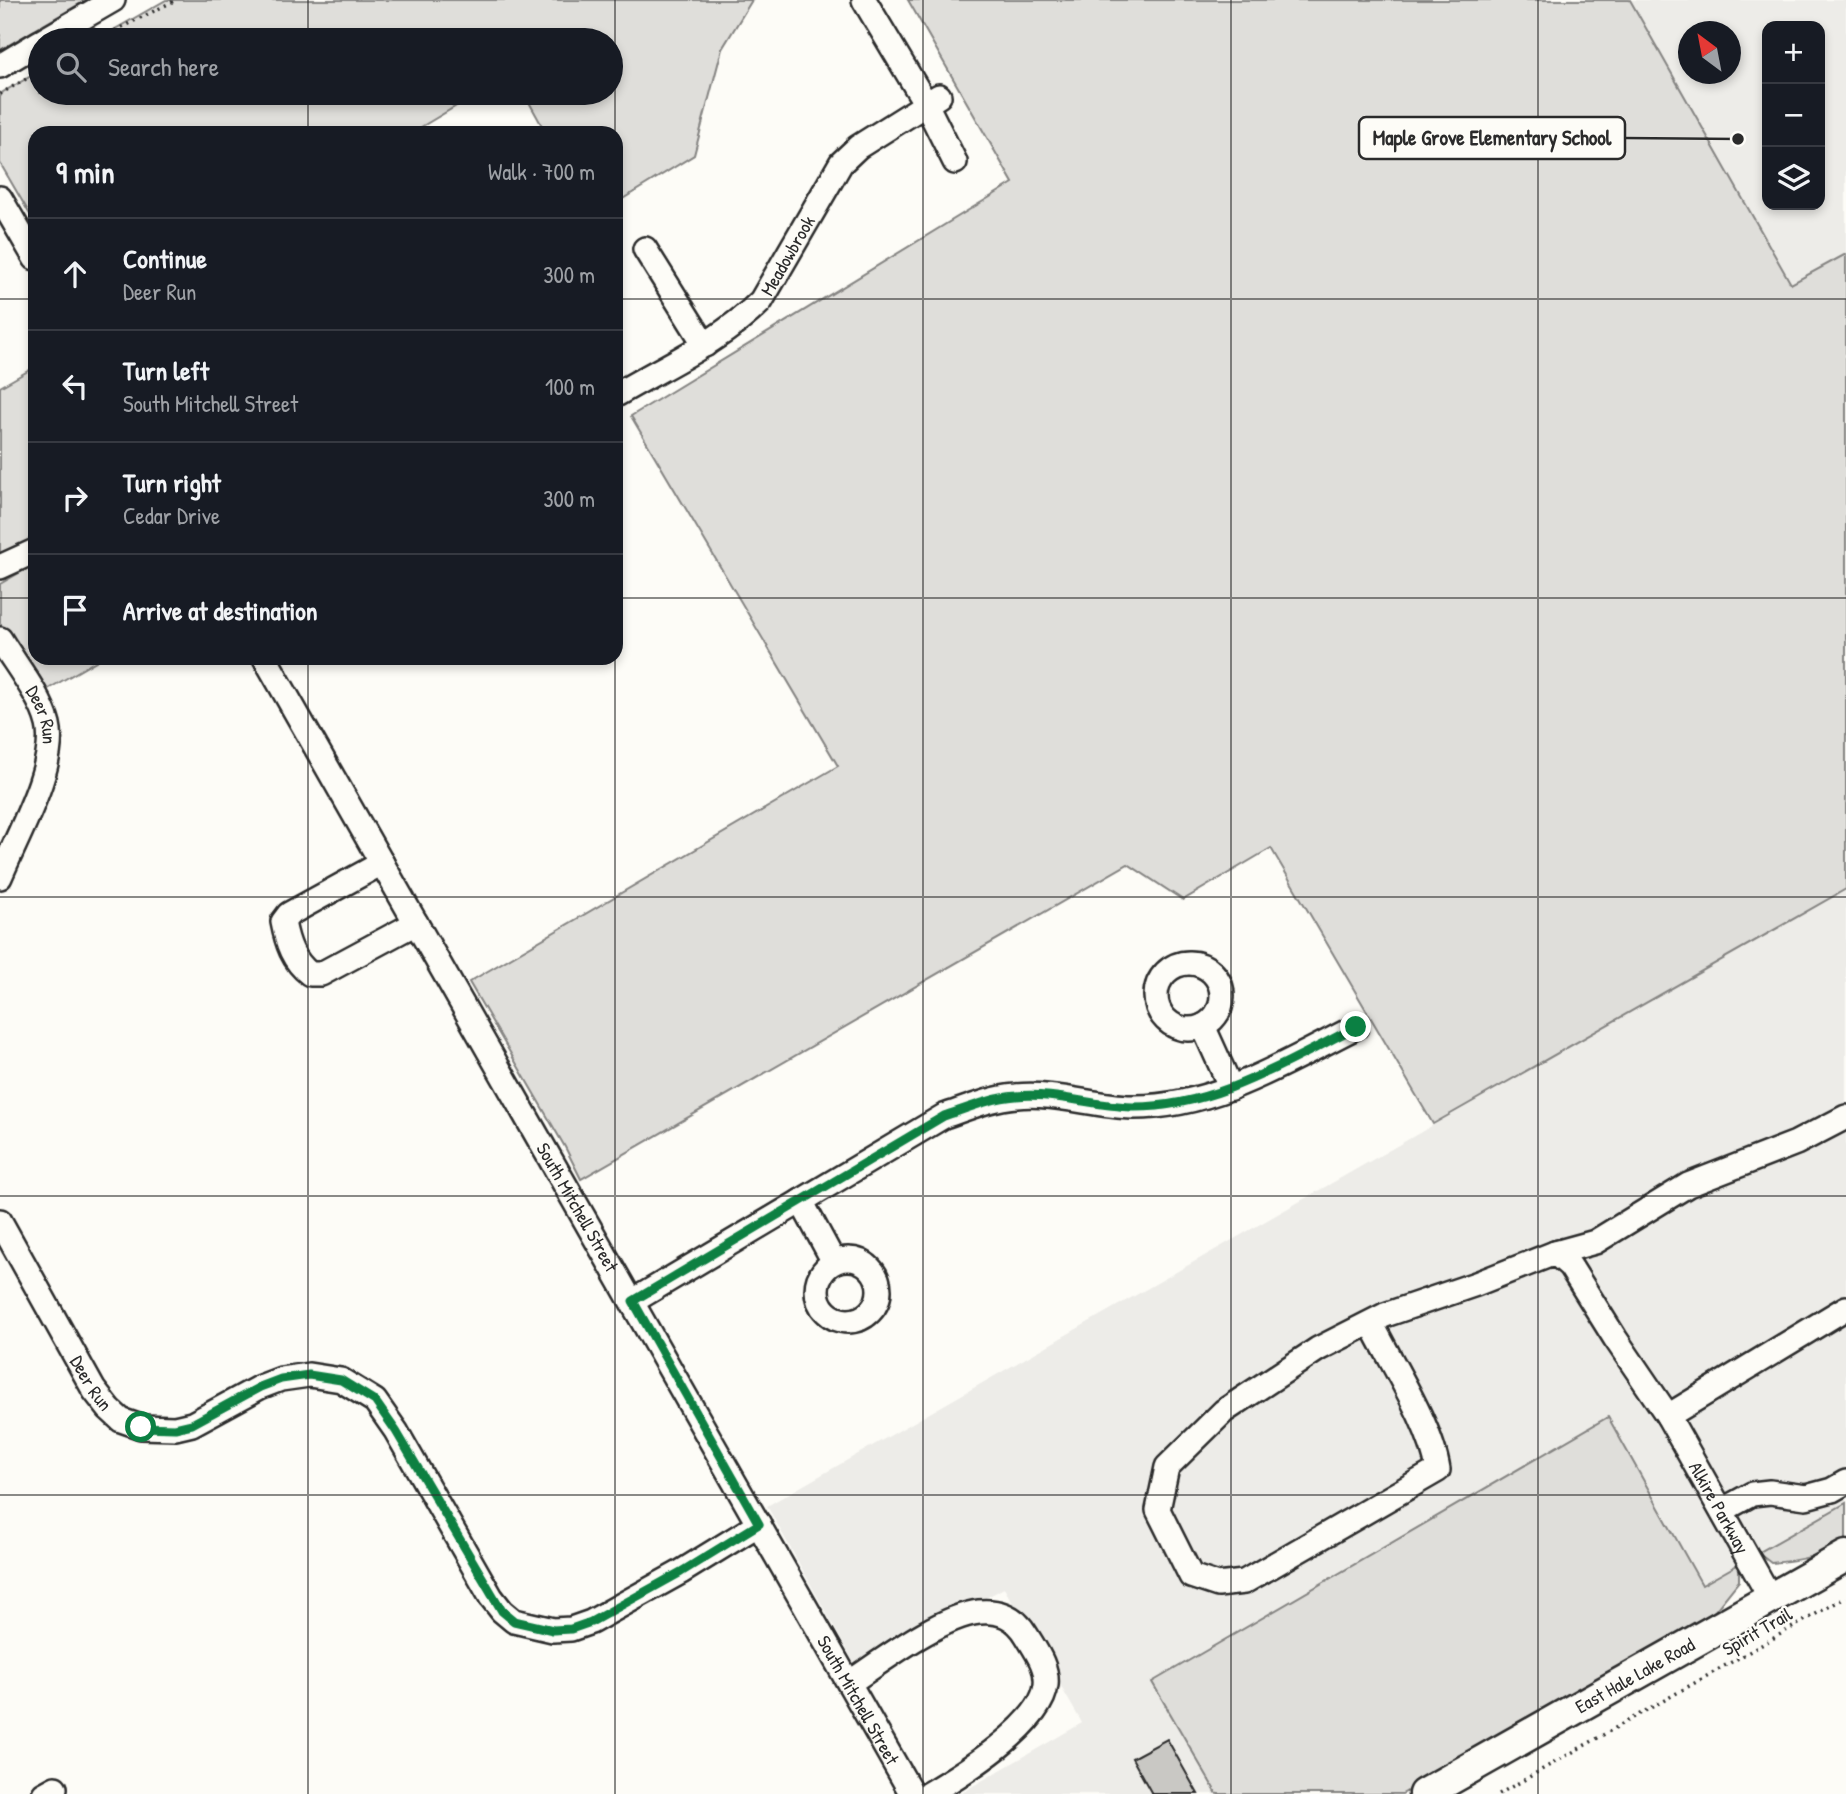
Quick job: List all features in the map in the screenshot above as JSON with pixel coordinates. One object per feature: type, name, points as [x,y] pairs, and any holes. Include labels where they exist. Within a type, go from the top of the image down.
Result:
[{"type":"main road","name":"East Hale Lake Road","points":[[1424,1794],[1846,1556]]},
{"type":"street","points":[[65,28],[113,0]]},
{"type":"street","points":[[864,0],[933,100],[956,162]]},
{"type":"street","points":[[0,66],[28,49]]},
{"type":"street","name":"Meadowbrook","points":[[623,391],[705,345],[746,316],[761,301],[841,163],[858,147],[933,100]]},
{"type":"street","points":[[0,198],[28,246]]},
{"type":"street","points":[[645,249],[705,345]]},
{"type":"street","points":[[0,567],[28,554]]},
{"type":"street","name":"Deer Run","points":[[0,639],[43,710],[50,740],[41,780],[0,877]]},
{"type":"street","name":"South Mitchell Street","points":[[269,665],[912,1794]]},
{"type":"street","points":[[382,863],[289,914],[283,922],[286,939],[298,965],[310,974],[321,974],[416,923]]},
{"type":"street","points":[[1203,1026],[1231,1088]]},
{"type":"street","points":[[633,1301],[944,1116],[990,1100],[1016,1096],[1041,1096],[1132,1107],[1182,1103],[1231,1088],[1356,1027]]},
{"type":"street","points":[[1371,1322],[1435,1450],[1438,1470],[1244,1582],[1218,1585],[1191,1576],[1158,1510],[1167,1467],[1224,1411],[1318,1349],[1371,1322],[1555,1253],[1595,1242],[1688,1185],[1796,1143],[1846,1117]]},
{"type":"street","points":[[801,1201],[834,1262]]},
{"type":"street","name":"Deer Run","points":[[0,1220],[94,1390],[121,1420],[141,1427],[175,1428],[192,1424],[260,1387],[281,1379],[309,1375],[341,1380],[375,1401],[396,1431],[491,1597],[514,1621],[553,1630],[571,1629],[591,1622],[681,1572],[759,1524]]},
{"type":"street","name":"Alkire Parkway","points":[[1555,1253],[1570,1266],[1668,1416],[1771,1599]]},
{"type":"street","points":[[1668,1416],[1846,1308]]},
{"type":"street","points":[[1723,1510],[1752,1494],[1770,1492],[1806,1497],[1832,1490],[1846,1482]]},
{"type":"street","points":[[849,1683],[933,1629],[976,1612],[996,1611],[1013,1618],[1025,1632],[1044,1665],[1046,1684],[1041,1701],[1021,1729],[949,1782],[928,1794]]},
{"type":"path","points":[[120,28],[176,0]]},
{"type":"path","points":[[0,94],[28,78]]},
{"type":"path","name":"Spirit Trail","points":[[1499,1794],[1846,1597]]},
{"type":"shaded area","points":[[0,0],[86,0],[38,28],[28,28],[28,34],[0,50]]},
{"type":"shaded area","points":[[166,0],[752,0],[722,49],[694,155],[623,199],[623,126],[542,126],[531,105],[623,105],[623,28],[117,28]]},
{"type":"shaded area","points":[[908,0],[1630,0],[1791,284],[1846,254],[1846,889],[1433,1124],[1271,848],[1183,900],[1128,864],[581,1179],[469,982],[838,766],[631,416],[1013,183]]},
{"type":"shaded area","points":[[1630,0],[1846,0],[1846,254],[1791,285]]},
{"type":"shaded area","points":[[28,78],[28,105],[458,105],[423,126],[28,126],[28,211],[0,163],[0,97],[3,92]]},
{"type":"shaded area","points":[[28,371],[28,542],[0,557],[0,387]]},
{"type":"shaded area","points":[[28,568],[28,665],[89,665],[43,692],[0,623],[0,584]]},
{"type":"shaded area","points":[[1846,889],[1846,1504],[1702,1585],[1608,1417],[1152,1683],[1217,1794],[959,1794],[1082,1723],[1004,1588],[857,1668],[767,1506]]},
{"type":"shaded area","points":[[1608,1417],[1702,1585],[1739,1564],[1739,1581],[1706,1622],[1402,1794],[1217,1794],[1152,1682]]},
{"type":"shaded area","points":[[1846,1503],[1846,1543],[1819,1555],[1780,1562],[1771,1563],[1758,1553]]},
{"type":"building","points":[[1167,1739],[1198,1794],[1152,1794],[1132,1758]]},
{"type":"place","name":"Maple Grove Elementary School","points":[[1738,139]]},
{"type":"route","points":[[141,1427],[175,1428],[192,1424],[260,1387],[281,1379],[309,1375],[341,1380],[375,1401],[396,1431],[491,1597],[502,1611],[514,1621],[553,1630],[571,1629],[591,1622],[681,1572],[759,1524],[633,1301],[944,1116],[990,1100],[1016,1096],[1041,1096],[1132,1107],[1182,1103],[1243,1084],[1356,1027]]}]
